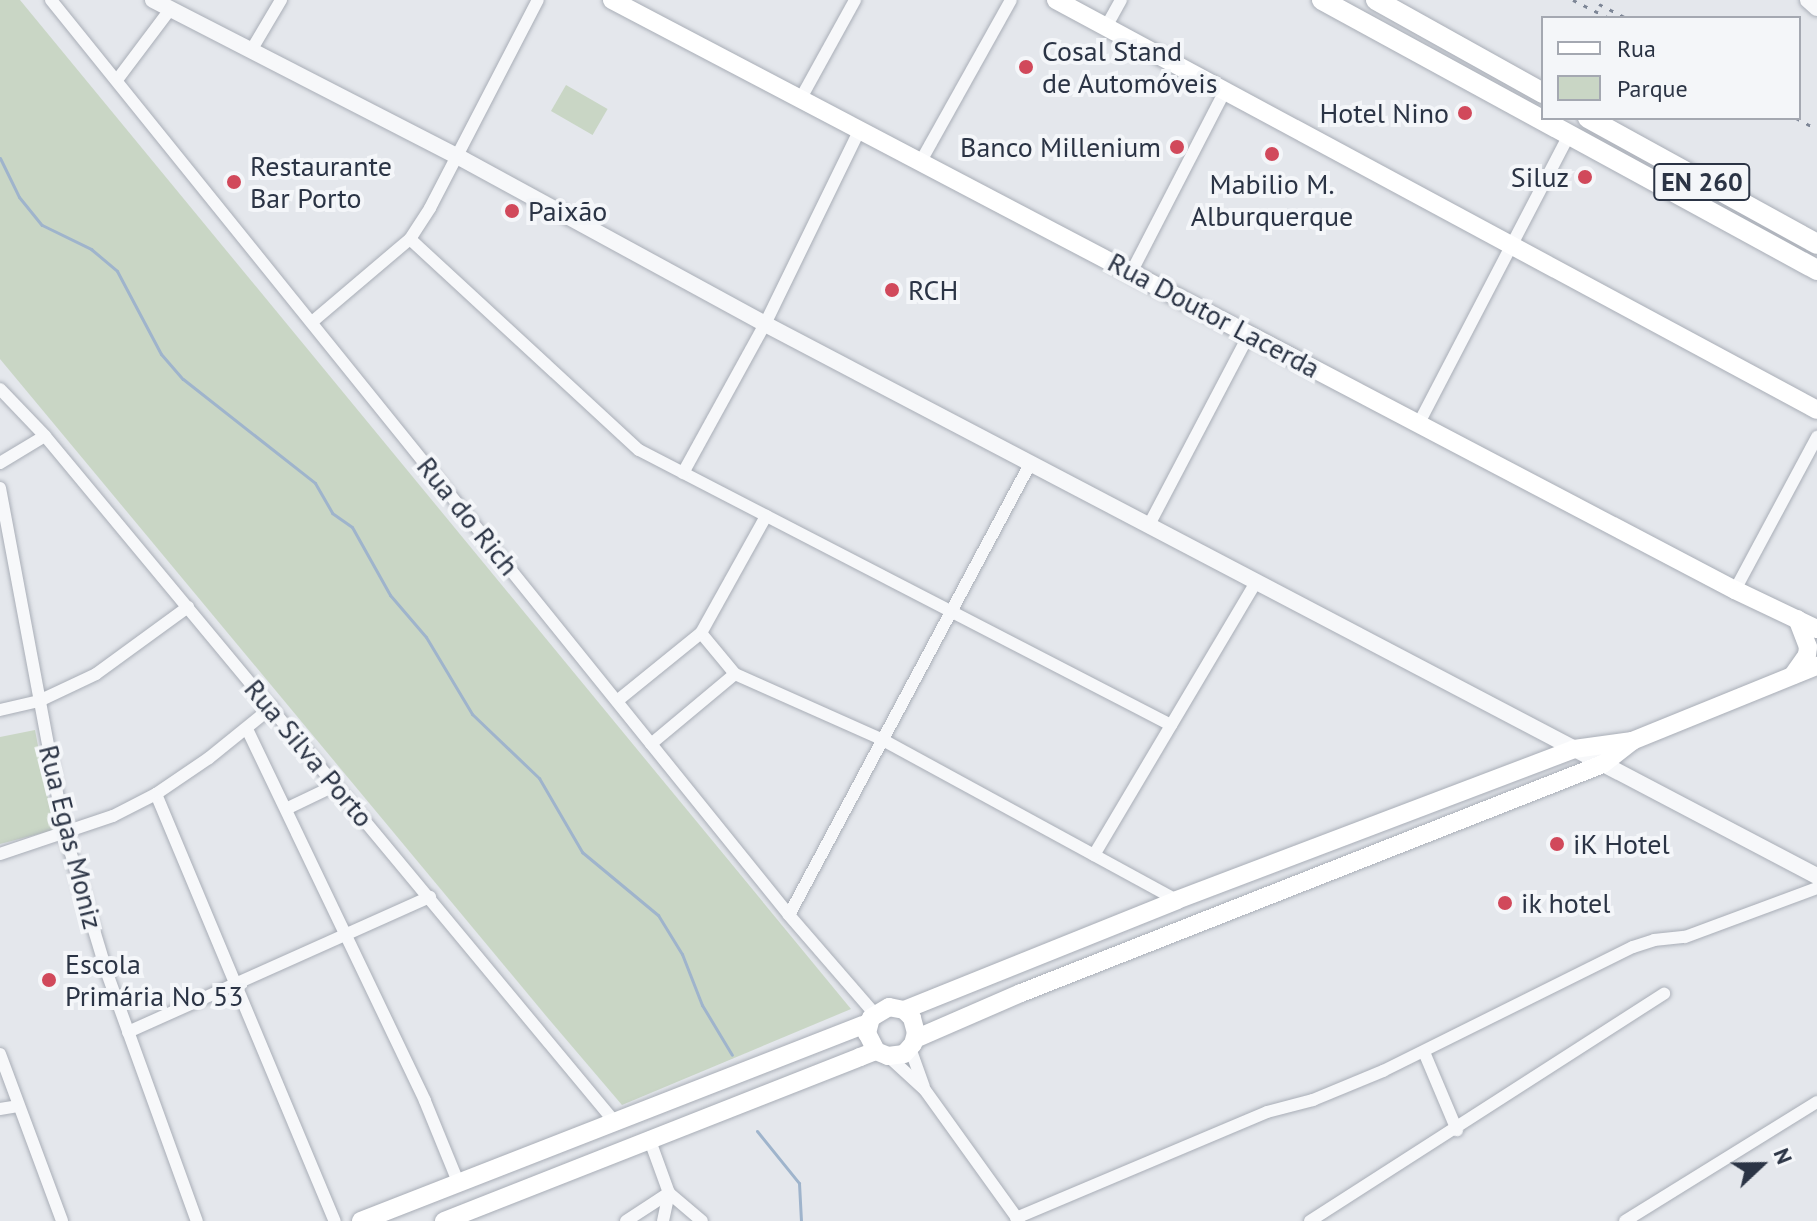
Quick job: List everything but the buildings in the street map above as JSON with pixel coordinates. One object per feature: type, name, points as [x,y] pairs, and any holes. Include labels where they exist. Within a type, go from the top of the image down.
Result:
[{"type":"main road","name":"Rua Doutor Lacerda","points":[[612,0],[1735,590],[1817,629]]},
{"type":"main road","points":[[1056,0],[1817,410]]},
{"type":"main road","name":"EN 260","points":[[1322,0],[1541,120]]},
{"type":"main road","points":[[1376,0],[1541,92]]},
{"type":"main road","points":[[1471,81],[1482,58]]},
{"type":"main road","name":"EN 260","points":[[1542,120],[1817,270]]},
{"type":"main road","name":"EN 260","points":[[1592,120],[1817,244]]},
{"type":"main road","points":[[1669,189],[1679,170]]},
{"type":"main road","points":[[1779,249],[1789,229]]},
{"type":"main road","points":[[1793,675],[1807,655],[1808,647],[1797,619]]},
{"type":"main road","points":[[361,1221],[871,1018],[889,1007],[904,1010],[1177,900],[1574,749],[1632,741],[1817,666]]},
{"type":"main road","points":[[444,1221],[649,1138],[913,1044],[1021,993],[1603,764],[1632,741]]},
{"type":"main road","points":[[904,1010],[915,1023],[913,1044]]},
{"type":"main road","points":[[871,1018],[867,1033],[882,1054]]},
{"type":"street","name":"Rua do Rich","points":[[51,0],[871,1018]]},
{"type":"street","points":[[61,0],[64,17]]},
{"type":"street","points":[[153,0],[457,156],[765,324],[1817,876]]},
{"type":"street","points":[[252,49],[281,0]]},
{"type":"street","points":[[312,322],[410,239],[538,0]]},
{"type":"street","points":[[801,98],[855,0]]},
{"type":"street","points":[[921,161],[1011,0]]},
{"type":"street","points":[[1106,27],[1121,0]]},
{"type":"street","points":[[117,80],[171,8]]},
{"type":"street","points":[[1132,271],[1225,91]]},
{"type":"street","points":[[683,473],[765,324],[860,129]]},
{"type":"street","points":[[1419,423],[1569,135]]},
{"type":"street","points":[[410,239],[639,450],[1171,725]]},
{"type":"street","points":[[1149,525],[1250,333]]},
{"type":"street","name":"Rua Silva Porto","points":[[1,393],[45,436],[614,1121]]},
{"type":"street","points":[[0,463],[45,436]]},
{"type":"street","points":[[1735,590],[1817,437]]},
{"type":"street","points":[[789,915],[1030,464]]},
{"type":"street","name":"Rua Egas Moniz","points":[[0,488],[65,834],[128,1032],[197,1221]]},
{"type":"street","points":[[617,701],[701,633],[766,516]]},
{"type":"street","points":[[1094,855],[1256,582]]},
{"type":"street","points":[[0,710],[39,701],[96,674],[188,607]]},
{"type":"street","points":[[701,633],[735,674],[883,740],[1177,900]]},
{"type":"street","points":[[651,744],[735,674]]},
{"type":"street","points":[[0,854],[65,834],[156,794],[247,729],[272,707]]},
{"type":"street","points":[[247,729],[288,808],[425,1101],[458,1182]]},
{"type":"street","points":[[288,808],[336,785]]},
{"type":"street","points":[[156,794],[335,1221]]},
{"type":"street","points":[[882,1054],[925,1090],[1018,1219],[1267,1112],[1313,1100],[1424,1052],[1633,947],[1685,937],[1817,888]]},
{"type":"street","points":[[128,1032],[430,897]]},
{"type":"street","points":[[1310,1221],[1457,1130],[1664,994]]},
{"type":"street","points":[[913,1044],[925,1090]]},
{"type":"street","points":[[1424,1052],[1457,1130]]},
{"type":"street","points":[[0,1054],[62,1221]]},
{"type":"street","points":[[1625,1221],[1817,1102]]},
{"type":"street","points":[[0,1109],[18,1106]]},
{"type":"street","points":[[649,1138],[669,1193],[702,1221]]},
{"type":"street","points":[[626,1221],[669,1193]]},
{"type":"street","points":[[663,1221],[669,1193]]},
{"type":"green space","points":[[0,0],[20,0],[851,1009],[622,1105],[547,1017],[0,359]]},
{"type":"green space","points":[[566,85],[608,109],[593,135],[551,111]]},
{"type":"green space","points":[[35,730],[54,830],[0,844],[0,737]]},
{"type":"waterway","points":[[0,158],[19,197],[42,225],[91,249],[117,271],[161,354],[183,379],[315,483],[332,513],[352,527],[390,595],[426,637],[472,714],[539,778],[582,852],[658,915],[682,954],[702,1005],[732,1055]]},
{"type":"waterway","points":[[757,1131],[799,1183],[801,1221]]},
{"type":"railway","points":[[1573,0],[1605,16]]},
{"type":"railway","points":[[1599,4],[1623,16]]},
{"type":"railway","points":[[1800,120],[1817,129]]},
{"type":"place","name":"Cosal Stand de Automóveis","points":[[1026,67]]},
{"type":"place","name":"Hotel Nino","points":[[1465,113]]},
{"type":"place","name":"Banco Millenium","points":[[1177,147]]},
{"type":"place","name":"Mabilio M. Alburquerque","points":[[1272,154]]},
{"type":"place","name":"Siluz","points":[[1585,177]]},
{"type":"place","name":"Restaurante Bar Porto","points":[[234,182]]},
{"type":"place","name":"Paixão","points":[[512,211]]},
{"type":"place","name":"RCH","points":[[892,290]]},
{"type":"place","name":"iK Hotel","points":[[1557,844]]},
{"type":"place","name":"ik hotel","points":[[1505,903]]},
{"type":"place","name":"Escola Primária No 53","points":[[49,980]]}]
